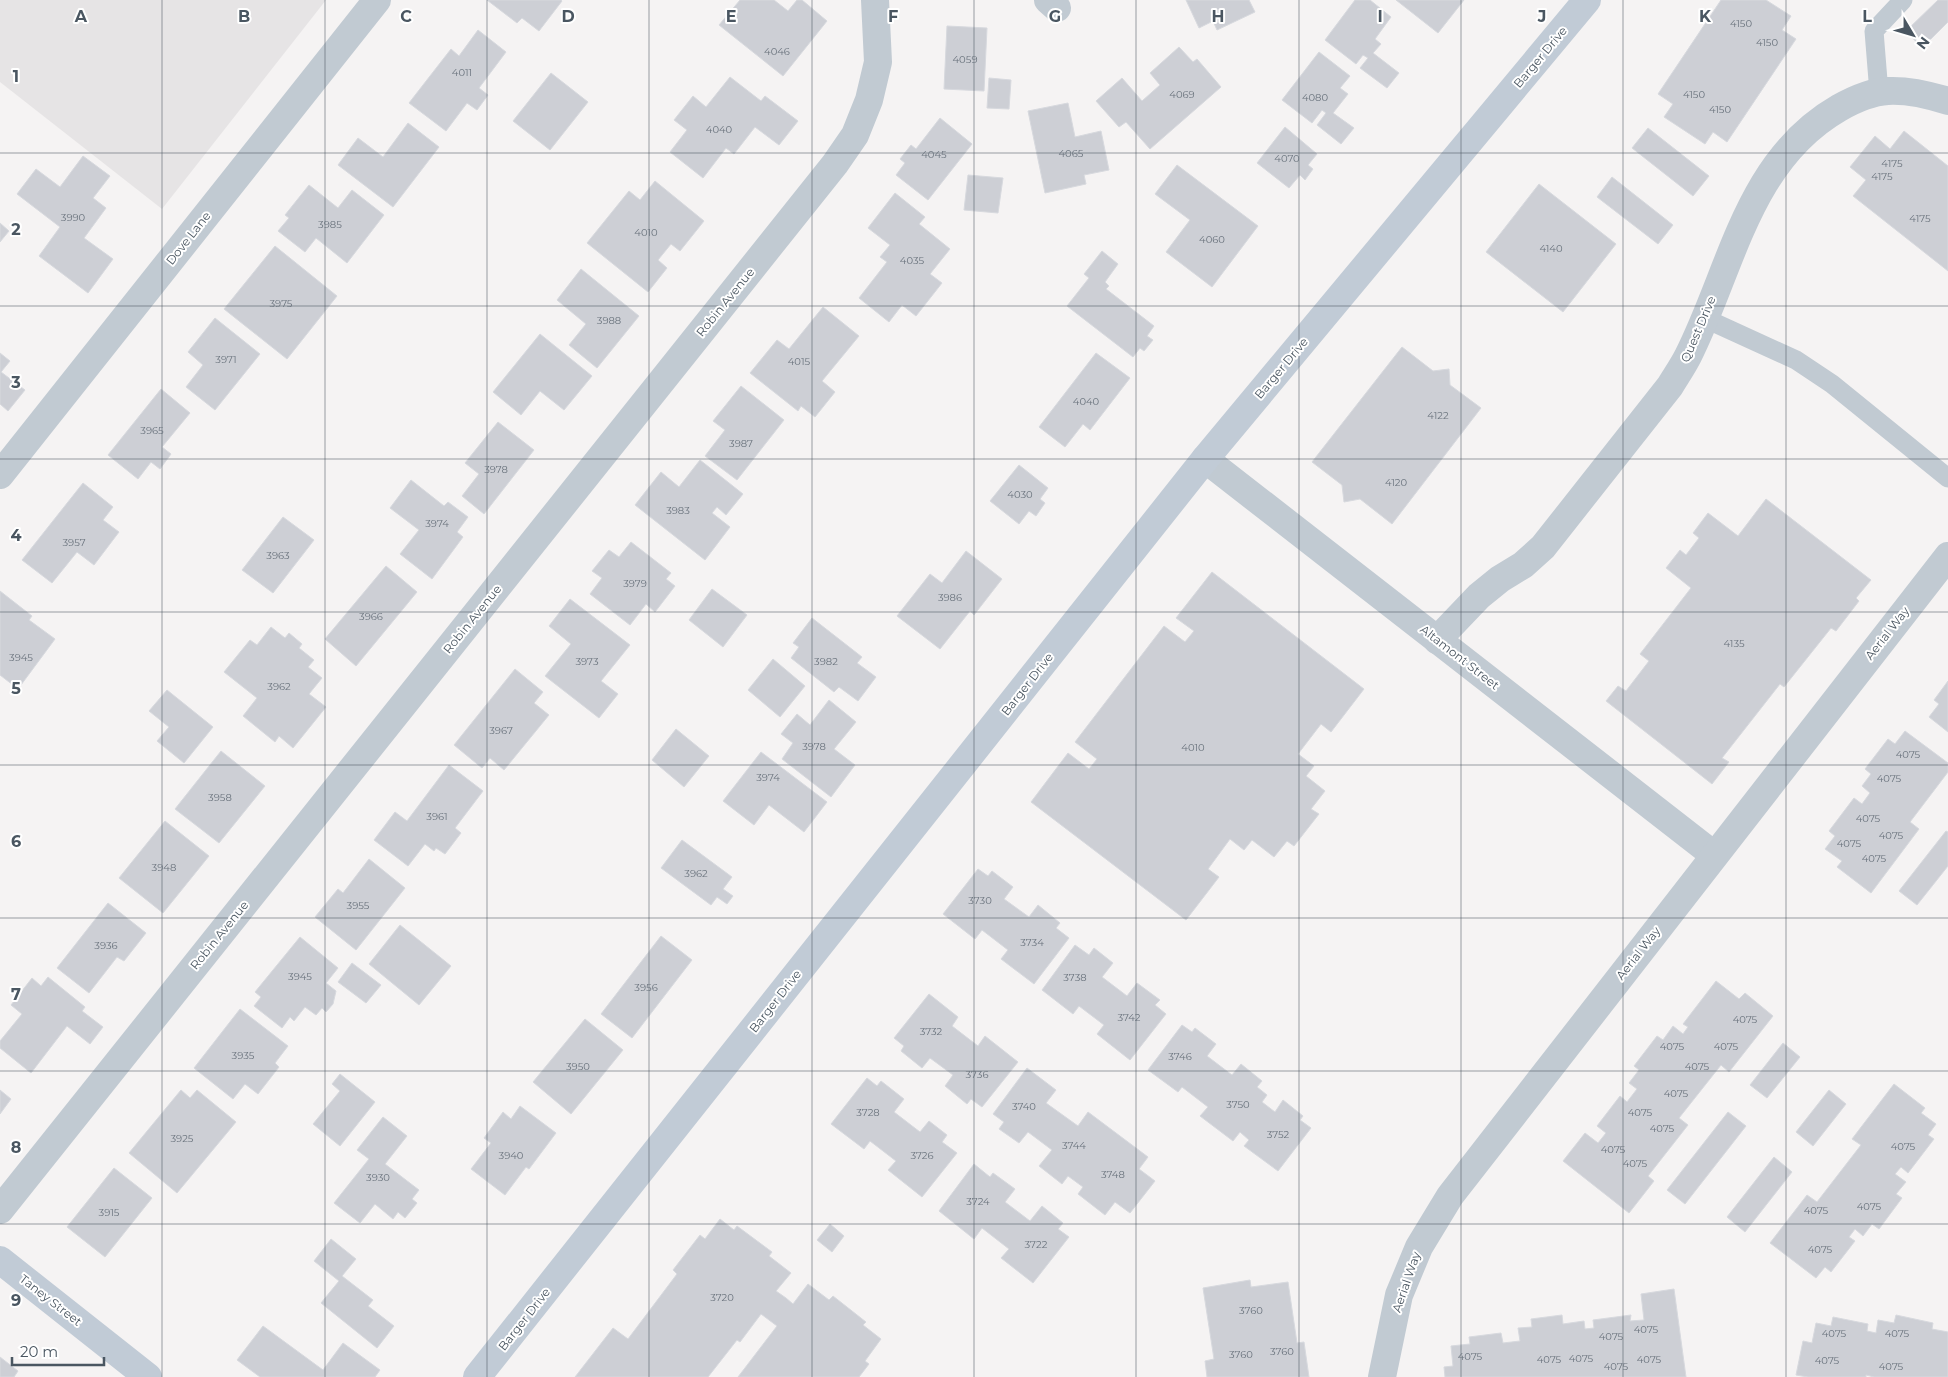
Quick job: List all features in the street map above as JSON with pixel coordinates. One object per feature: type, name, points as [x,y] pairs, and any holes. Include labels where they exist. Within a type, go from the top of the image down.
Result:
[{"type":"main road","name":"Barger Drive","points":[[477,1377],[1205,459],[1588,0]]},
{"type":"main road","name":"Taney Street","points":[[0,1260],[148,1377]]},
{"type":"street","name":"Dove Lane","points":[[0,476],[377,0]]},
{"type":"street","name":"Robin Avenue","points":[[0,1210],[835,164],[855,135],[870,100],[878,62],[875,0]]},
{"type":"street","name":"Quest Drive","points":[[1437,640],[1479,596],[1500,579],[1523,565],[1542,547],[1670,386],[1688,357],[1742,224],[1770,175],[1791,146],[1821,119],[1854,100],[1888,91],[1925,94],[1948,101]]},
{"type":"street","name":"Altamont Street","points":[[1205,459],[1714,856]]},
{"type":"street","name":"Aerial Way","points":[[1382,1377],[1399,1295],[1419,1246],[1450,1196],[1948,556]]},
{"type":"lane","points":[[1879,93],[1874,31],[1903,0]]},
{"type":"lane","points":[[1704,318],[1796,360],[1832,384],[1948,478]]},
{"type":"shaded area","points":[[0,0],[326,0],[162,209],[0,82]]},
{"type":"building","points":[[487,0],[562,1],[539,31],[522,18],[517,23]]},
{"type":"building","points":[[740,0],[774,0],[788,11],[797,0],[802,0],[827,21],[783,76],[719,25]]},
{"type":"building","points":[[1186,0],[1249,0],[1255,12],[1217,30],[1213,21],[1199,28]]},
{"type":"building","points":[[1355,0],[1370,0],[1391,17],[1375,39],[1381,44],[1373,53],[1399,73],[1387,88],[1360,68],[1368,58],[1363,55],[1356,64],[1325,40]]},
{"type":"building","points":[[1396,0],[1464,0],[1438,33]]},
{"type":"building","points":[[1721,0],[1766,0],[1791,16],[1782,30],[1796,39],[1727,142],[1713,132],[1705,144],[1664,117],[1673,104],[1658,94]]},
{"type":"building","points":[[1938,0],[1948,0],[1948,22],[1922,48],[1906,31]]},
{"type":"building","points":[[947,26],[987,28],[984,91],[944,89]]},
{"type":"building","points":[[478,30],[506,52],[479,88],[488,95],[477,110],[467,103],[446,131],[409,103],[451,49],[459,56]]},
{"type":"building","points":[[1179,47],[1193,62],[1197,59],[1221,87],[1150,149],[1126,122],[1119,127],[1096,101],[1122,78],[1142,101],[1160,85],[1150,73]]},
{"type":"building","points":[[1319,52],[1350,76],[1340,88],[1348,94],[1333,113],[1354,128],[1341,144],[1317,125],[1326,113],[1322,110],[1312,123],[1282,100]]},
{"type":"building","points":[[551,73],[588,102],[550,150],[513,121]]},
{"type":"building","points":[[730,77],[761,101],[765,96],[798,121],[779,145],[755,127],[734,154],[726,148],[703,178],[670,152],[687,130],[674,120],[693,96],[706,107]]},
{"type":"building","points":[[989,78],[1011,80],[1009,109],[987,108]]},
{"type":"building","points":[[1068,103],[1075,137],[1101,131],[1109,170],[1084,175],[1086,184],[1045,193],[1028,111]]},
{"type":"building","points":[[940,118],[972,144],[928,200],[896,175],[905,163],[900,159],[911,145],[916,149]]},
{"type":"building","points":[[408,123],[439,147],[393,207],[338,165],[358,138],[383,157]]},
{"type":"building","points":[[1285,127],[1317,154],[1308,165],[1313,169],[1305,180],[1300,175],[1289,188],[1257,163]]},
{"type":"building","points":[[1648,128],[1709,176],[1693,196],[1632,148]]},
{"type":"building","points":[[1904,131],[1948,166],[1948,271],[1853,196],[1866,180],[1850,167],[1875,136],[1890,149]]},
{"type":"building","points":[[83,156],[110,176],[93,198],[106,208],[84,238],[113,259],[88,293],[39,256],[60,227],[17,194],[36,169],[60,187]]},
{"type":"building","points":[[1177,165],[1258,226],[1212,287],[1166,252],[1190,220],[1155,194]]},
{"type":"building","points":[[968,175],[1003,178],[998,213],[964,210]]},
{"type":"building","points":[[1612,177],[1673,225],[1658,244],[1597,197]]},
{"type":"building","points":[[655,181],[704,221],[680,251],[671,244],[658,260],[667,268],[648,292],[587,243],[629,191],[640,200]]},
{"type":"building","points":[[1539,184],[1616,244],[1563,312],[1486,252]]},
{"type":"building","points":[[309,185],[338,208],[352,190],[384,215],[347,263],[316,238],[305,252],[278,231],[289,218],[285,215]]},
{"type":"building","points":[[895,193],[925,217],[919,224],[950,249],[930,274],[942,283],[916,316],[902,305],[889,322],[859,298],[887,262],[880,257],[890,245],[868,228]]},
{"type":"building","points":[[0,223],[9,231],[0,242]]},
{"type":"building","points":[[275,246],[337,296],[287,359],[224,309]]},
{"type":"building","points":[[1102,251],[1118,264],[1105,282],[1109,286],[1106,289],[1154,326],[1147,336],[1153,340],[1144,351],[1140,348],[1133,357],[1067,306],[1089,278],[1084,274]]},
{"type":"building","points":[[581,269],[639,316],[597,368],[569,345],[586,324],[557,300]]},
{"type":"building","points":[[823,307],[859,336],[822,381],[835,392],[815,417],[801,406],[798,411],[750,373],[777,340],[789,349]]},
{"type":"building","points":[[215,318],[260,354],[215,410],[186,387],[203,365],[188,352]]},
{"type":"building","points":[[540,334],[592,376],[564,410],[540,391],[521,415],[493,392]]},
{"type":"building","points":[[1402,347],[1433,371],[1449,369],[1450,385],[1481,408],[1392,524],[1360,499],[1344,502],[1342,485],[1312,462]]},
{"type":"building","points":[[0,353],[10,361],[1,372],[25,390],[8,411],[0,404]]},
{"type":"building","points":[[1096,353],[1130,378],[1090,430],[1083,424],[1065,447],[1039,427]]},
{"type":"building","points":[[741,386],[784,420],[737,480],[705,456],[725,430],[713,421]]},
{"type":"building","points":[[161,389],[190,413],[162,447],[171,454],[160,469],[151,462],[138,479],[108,455]]},
{"type":"building","points":[[498,422],[534,450],[484,514],[462,496],[479,474],[465,463]]},
{"type":"building","points":[[700,460],[743,494],[726,515],[717,507],[712,513],[730,527],[705,560],[635,505],[661,472],[679,487]]},
{"type":"building","points":[[1019,465],[1048,488],[1040,499],[1045,503],[1036,516],[1029,511],[1019,524],[990,501]]},
{"type":"building","points":[[411,480],[444,506],[448,502],[468,517],[457,532],[463,537],[432,579],[400,554],[419,530],[390,508]]},
{"type":"building","points":[[83,483],[113,507],[103,520],[119,532],[94,565],[77,552],[52,583],[22,560]]},
{"type":"building","points":[[1766,499],[1871,580],[1856,598],[1859,601],[1836,631],[1831,628],[1784,687],[1780,684],[1722,758],[1729,762],[1712,784],[1606,701],[1618,686],[1626,691],[1649,661],[1640,654],[1691,588],[1666,568],[1680,550],[1686,555],[1699,538],[1693,533],[1708,513],[1738,536]]},
{"type":"building","points":[[283,517],[314,540],[273,593],[242,570]]},
{"type":"building","points":[[631,542],[671,573],[666,579],[675,586],[655,612],[646,604],[630,625],[590,594],[602,578],[592,571],[609,550],[619,557]]},
{"type":"building","points":[[966,551],[1002,579],[974,615],[970,611],[940,649],[897,616],[930,574],[942,583]]},
{"type":"building","points":[[386,566],[417,592],[356,666],[325,639]]},
{"type":"building","points":[[1212,572],[1364,689],[1331,732],[1321,724],[1298,754],[1314,766],[1306,776],[1325,791],[1311,809],[1319,814],[1294,846],[1287,841],[1274,857],[1252,840],[1244,850],[1230,839],[1208,869],[1219,877],[1186,920],[1031,802],[1068,753],[1089,769],[1097,759],[1075,742],[1164,626],[1185,642],[1194,631],[1176,618]]},
{"type":"building","points":[[712,589],[747,615],[723,647],[689,620]]},
{"type":"building","points":[[0,591],[32,616],[29,620],[55,639],[18,689],[0,675]]},
{"type":"building","points":[[570,599],[630,645],[601,681],[618,694],[599,718],[545,676],[571,644],[549,626]]},
{"type":"building","points":[[812,618],[862,657],[857,663],[876,677],[858,701],[839,687],[834,692],[791,658],[799,647],[793,643]]},
{"type":"building","points":[[271,627],[285,638],[289,633],[302,644],[299,648],[314,660],[308,667],[322,678],[309,694],[326,707],[293,748],[279,736],[275,742],[243,716],[257,698],[224,672],[250,640],[257,645]]},
{"type":"building","points":[[773,659],[805,686],[780,717],[748,690]]},
{"type":"building","points":[[515,669],[543,692],[534,703],[549,715],[504,770],[490,758],[482,768],[454,745]]},
{"type":"building","points":[[1948,681],[1948,732],[1929,717],[1939,704],[1934,700]]},
{"type":"building","points":[[167,690],[213,727],[184,763],[157,741],[169,727],[149,711]]},
{"type":"building","points":[[829,700],[856,722],[834,749],[855,765],[831,797],[782,759],[793,743],[781,734],[797,714],[810,725]]},
{"type":"building","points":[[676,729],[709,756],[684,787],[652,760]]},
{"type":"building","points":[[1905,731],[1948,763],[1948,772],[1910,822],[1919,829],[1871,893],[1837,867],[1842,861],[1825,849],[1835,836],[1829,831],[1854,798],[1862,804],[1870,793],[1862,786],[1871,774],[1865,769],[1888,739],[1895,744]]},
{"type":"building","points":[[221,751],[265,786],[219,843],[175,809]]},
{"type":"building","points":[[761,752],[827,802],[804,832],[769,805],[754,825],[723,801]]},
{"type":"building","points":[[449,765],[483,791],[455,828],[461,833],[445,854],[436,848],[434,851],[425,844],[408,866],[374,840],[395,812],[407,821]]},
{"type":"building","points":[[165,821],[209,856],[163,913],[119,878]]},
{"type":"building","points":[[1946,831],[1948,832],[1948,866],[1917,905],[1899,891]]},
{"type":"building","points":[[682,840],[732,877],[723,889],[733,896],[727,904],[717,897],[711,905],[661,868]]},
{"type":"building","points":[[369,859],[405,888],[356,950],[315,917],[338,889],[343,893]]},
{"type":"building","points":[[978,869],[988,876],[992,871],[1013,887],[1004,899],[1029,917],[1038,905],[1060,923],[1056,928],[1069,938],[1034,984],[1001,959],[1008,950],[982,930],[975,939],[943,914]]},
{"type":"building","points":[[108,903],[146,933],[124,961],[117,957],[89,993],[57,968]]},
{"type":"building","points":[[400,925],[451,966],[419,1005],[369,964]]},
{"type":"building","points":[[661,936],[692,960],[632,1038],[601,1014]]},
{"type":"building","points":[[300,937],[338,968],[326,983],[336,991],[333,1004],[326,1012],[322,1008],[316,1015],[305,1007],[294,1021],[290,1017],[282,1028],[254,1006],[261,997],[255,992]]},
{"type":"building","points":[[1075,945],[1089,955],[1094,948],[1113,963],[1102,977],[1127,996],[1137,983],[1160,1000],[1155,1005],[1166,1014],[1130,1060],[1097,1034],[1104,1025],[1079,1006],[1073,1014],[1042,990]]},
{"type":"building","points":[[352,963],[381,985],[366,1003],[338,982]]},
{"type":"building","points":[[48,977],[85,1007],[82,1011],[103,1027],[90,1044],[67,1026],[31,1073],[0,1048],[0,1041],[22,1014],[11,1005],[32,978],[41,986]]},
{"type":"building","points":[[1716,981],[1739,999],[1745,993],[1773,1016],[1729,1072],[1721,1065],[1679,1118],[1688,1125],[1648,1176],[1654,1181],[1629,1213],[1563,1161],[1585,1133],[1598,1143],[1606,1133],[1597,1126],[1620,1096],[1627,1102],[1637,1089],[1629,1083],[1639,1070],[1634,1066],[1657,1036],[1663,1040],[1673,1026],[1683,1034],[1688,1027],[1683,1024]]},
{"type":"building","points":[[929,994],[958,1017],[952,1026],[978,1046],[985,1036],[1018,1062],[982,1107],[971,1099],[967,1104],[945,1086],[953,1075],[930,1058],[922,1068],[901,1051],[904,1046],[894,1038]]},
{"type":"building","points":[[240,1009],[288,1046],[275,1063],[279,1067],[258,1094],[245,1084],[233,1099],[194,1068]]},
{"type":"building","points":[[585,1019],[623,1050],[571,1114],[533,1082]]},
{"type":"building","points":[[1182,1025],[1192,1032],[1195,1028],[1216,1044],[1207,1056],[1232,1075],[1241,1064],[1262,1081],[1257,1087],[1267,1095],[1262,1102],[1275,1112],[1283,1100],[1303,1116],[1300,1120],[1311,1128],[1278,1171],[1244,1146],[1249,1140],[1240,1132],[1233,1141],[1200,1116],[1208,1107],[1182,1087],[1178,1092],[1148,1070]]},
{"type":"building","points":[[1783,1043],[1800,1057],[1767,1098],[1750,1085]]},
{"type":"building","points":[[1027,1068],[1056,1090],[1046,1103],[1078,1126],[1088,1112],[1148,1157],[1139,1169],[1155,1181],[1130,1213],[1115,1202],[1105,1215],[1078,1194],[1083,1187],[1068,1176],[1062,1184],[1039,1166],[1052,1150],[1028,1132],[1019,1143],[999,1129],[1004,1122],[993,1114]]},
{"type":"building","points":[[340,1074],[375,1102],[340,1146],[313,1124],[340,1091],[332,1084]]},
{"type":"building","points":[[867,1078],[877,1086],[881,1081],[904,1099],[894,1112],[920,1132],[929,1121],[947,1135],[942,1142],[957,1153],[922,1197],[888,1170],[896,1161],[870,1141],[864,1149],[831,1124]]},
{"type":"building","points":[[1894,1084],[1925,1108],[1921,1113],[1936,1124],[1928,1135],[1934,1139],[1908,1173],[1901,1167],[1895,1174],[1906,1182],[1896,1194],[1902,1198],[1879,1229],[1872,1224],[1863,1236],[1855,1229],[1849,1237],[1855,1241],[1831,1272],[1825,1267],[1816,1278],[1770,1243],[1807,1195],[1817,1202],[1861,1145],[1852,1139]]},
{"type":"building","points":[[0,1090],[11,1099],[0,1114]]},
{"type":"building","points":[[181,1090],[190,1098],[197,1090],[236,1122],[177,1193],[129,1153]]},
{"type":"building","points":[[1829,1090],[1846,1104],[1813,1146],[1796,1132]]},
{"type":"building","points":[[520,1106],[556,1133],[529,1169],[526,1167],[505,1195],[471,1169],[491,1143],[484,1138],[503,1112],[511,1119]]},
{"type":"building","points":[[1728,1112],[1746,1126],[1685,1204],[1667,1190]]},
{"type":"building","points":[[383,1117],[407,1136],[385,1164],[419,1190],[412,1199],[417,1203],[405,1218],[398,1212],[393,1219],[375,1204],[360,1223],[334,1203],[369,1159],[357,1150]]},
{"type":"building","points":[[1774,1157],[1792,1172],[1745,1232],[1727,1217]]},
{"type":"building","points":[[974,1164],[990,1177],[993,1173],[1015,1189],[1005,1202],[1030,1221],[1042,1206],[1063,1223],[1058,1229],[1069,1237],[1033,1283],[1001,1258],[1009,1249],[982,1228],[974,1239],[939,1211]]},
{"type":"building","points":[[114,1168],[152,1198],[105,1257],[67,1227]]},
{"type":"building","points":[[720,1219],[734,1230],[737,1226],[772,1252],[769,1256],[791,1273],[776,1291],[793,1304],[808,1284],[829,1300],[833,1296],[866,1322],[863,1325],[881,1339],[865,1361],[869,1364],[859,1377],[738,1377],[777,1326],[761,1314],[740,1342],[737,1340],[708,1377],[575,1377],[613,1328],[628,1339],[677,1274],[673,1270],[700,1235],[705,1239]]},
{"type":"building","points":[[830,1224],[844,1236],[832,1252],[817,1240]]},
{"type":"building","points":[[331,1239],[356,1259],[342,1276],[373,1300],[368,1306],[394,1326],[377,1348],[321,1303],[339,1281],[314,1261]]},
{"type":"building","points":[[1250,1280],[1251,1287],[1288,1282],[1297,1343],[1304,1342],[1309,1377],[1207,1377],[1205,1361],[1214,1359],[1203,1288]]},
{"type":"building","points":[[1674,1289],[1686,1377],[1445,1377],[1444,1367],[1453,1366],[1451,1346],[1470,1344],[1469,1337],[1501,1333],[1503,1343],[1520,1341],[1518,1328],[1532,1327],[1531,1319],[1562,1315],[1563,1324],[1584,1321],[1585,1329],[1594,1328],[1593,1320],[1631,1315],[1630,1321],[1644,1320],[1641,1294]]},
{"type":"building","points":[[1896,1315],[1933,1323],[1932,1329],[1948,1332],[1948,1377],[1874,1377],[1866,1375],[1866,1377],[1808,1377],[1796,1375],[1803,1341],[1812,1343],[1816,1323],[1831,1326],[1833,1317],[1868,1324],[1867,1331],[1876,1333],[1878,1320],[1894,1323]]},
{"type":"building","points":[[263,1326],[323,1370],[343,1343],[380,1370],[375,1377],[260,1377],[237,1360]]},
{"type":"building","points":[[0,1357],[18,1371],[14,1377],[0,1377]]}]
